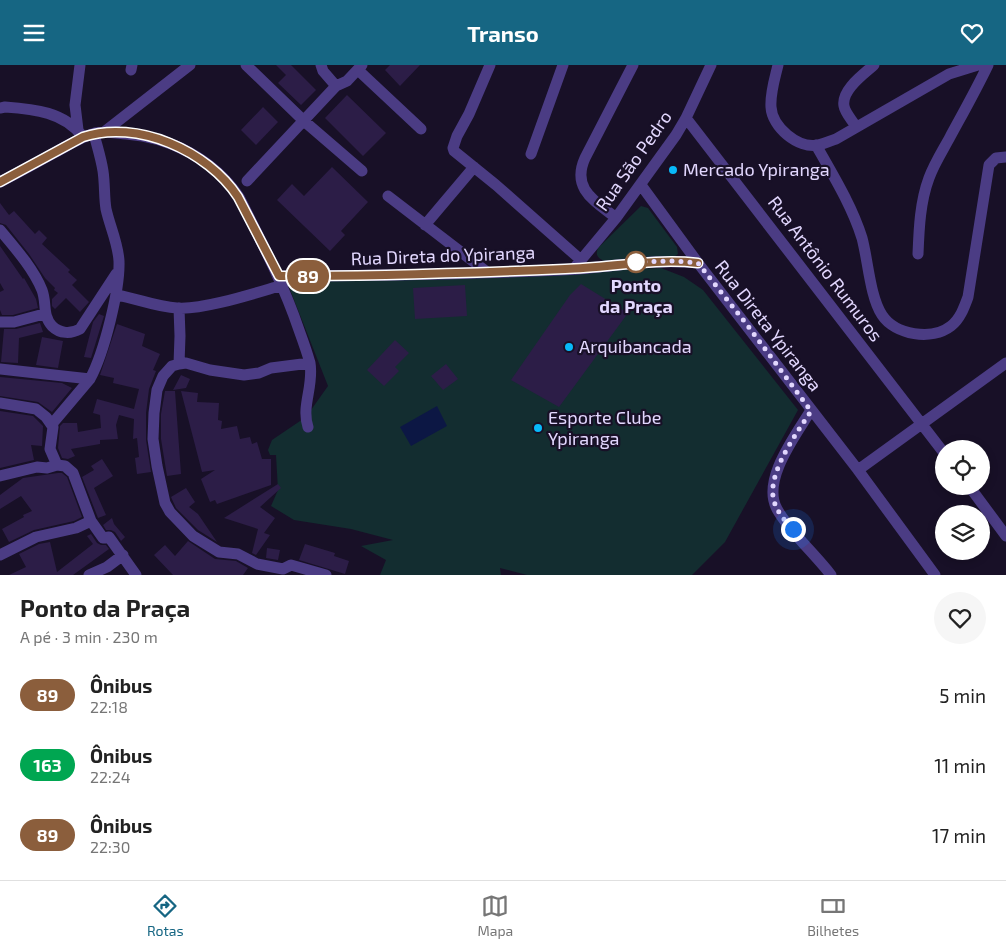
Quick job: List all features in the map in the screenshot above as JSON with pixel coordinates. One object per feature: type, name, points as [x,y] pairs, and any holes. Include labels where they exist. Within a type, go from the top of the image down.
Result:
[{"type":"street","points":[[52,424],[90,379],[98,362],[116,295],[119,270],[117,245],[106,207],[103,172],[90,133],[75,105],[80,65]]},
{"type":"street","points":[[0,182],[90,133],[190,65]]},
{"type":"street","points":[[246,65],[304,121],[362,171]]},
{"type":"street","points":[[490,65],[457,136],[453,148],[454,151],[474,167],[578,265]]},
{"type":"street","points":[[531,154],[564,65]]},
{"type":"street","points":[[616,218],[586,192],[580,177],[581,167],[633,65]]},
{"type":"street","name":"Rua São Pedro","points":[[578,265],[641,185],[686,118],[711,65]]},
{"type":"street","points":[[778,65],[771,99],[772,114],[775,121],[782,131],[790,137],[816,145],[836,139],[949,74],[978,65]]},
{"type":"street","points":[[856,127],[845,109],[844,102],[855,81],[874,65]]},
{"type":"street","points":[[918,254],[918,234],[923,197],[928,178],[988,65]]},
{"type":"street","points":[[247,181],[336,86],[344,83],[360,67],[421,129]]},
{"type":"street","points":[[322,68],[336,86]]},
{"type":"street","points":[[0,108],[36,109],[90,133],[144,135],[189,152],[218,172],[238,197],[281,280],[310,363],[311,381],[305,408],[305,418],[308,427]]},
{"type":"street","name":"Rua Antônio Rumuros","points":[[686,118],[935,441]]},
{"type":"street","points":[[816,145],[857,223],[878,308],[882,317],[899,329],[911,333],[924,334],[949,328],[956,322],[962,311],[968,297],[989,165],[996,158],[1006,157]]},
{"type":"street","points":[[426,225],[474,167]]},
{"type":"street","name":"Rua Direta Ypiranga","points":[[641,185],[811,411]]},
{"type":"street","points":[[388,196],[487,272]]},
{"type":"street","points":[[0,230],[36,279],[44,301],[44,314],[53,327],[60,331],[72,332],[80,329],[86,323],[119,270]]},
{"type":"street","name":"Rua Direta do Ypiranga","points":[[116,295],[165,307],[179,308],[213,303],[281,280],[487,272],[654,261],[698,263]]},
{"type":"street","points":[[179,308],[179,364]]},
{"type":"street","points":[[0,322],[14,322],[44,314]]},
{"type":"street","points":[[310,363],[271,368],[259,373],[244,375],[210,370],[186,363],[172,366],[163,376],[157,390],[153,439],[165,503],[170,512],[193,536],[219,552],[238,554],[257,564],[283,569],[290,565],[326,575]]},
{"type":"street","points":[[858,470],[1006,363]]},
{"type":"street","points":[[0,369],[90,379]]},
{"type":"street","points":[[0,403],[36,409],[52,424],[54,430],[50,449],[57,465]]},
{"type":"street","points":[[831,575],[777,509],[772,492],[774,477],[811,411],[858,470],[935,575]]},
{"type":"street","points":[[0,476],[37,467],[65,466],[73,473],[91,521],[103,539],[109,537],[136,575]]},
{"type":"street","points":[[976,495],[1006,537]]},
{"type":"street","points":[[0,555],[36,537],[76,528],[91,521]]},
{"type":"street","points":[[89,575],[107,567],[123,555]]},
{"type":"green space","points":[[641,206],[648,208],[677,247],[678,254],[674,257],[605,261],[599,258],[597,255],[598,248]]},
{"type":"green space","name":"Esporte Clube Ypiranga","points":[[661,268],[684,277],[703,290],[798,410],[725,542],[692,575],[527,575],[500,568],[501,575],[380,575],[386,560],[361,546],[393,540],[351,529],[294,520],[271,506],[278,490],[276,455],[270,455],[268,450],[272,440],[306,417],[328,386],[287,282]]},
{"type":"shaded area","points":[[437,406],[447,426],[411,446],[400,427]]},
{"type":"building","points":[[276,65],[291,65],[316,90],[301,105],[278,83],[286,75]]},
{"type":"building","points":[[390,65],[420,65],[400,86],[385,70]]},
{"type":"building","points":[[347,95],[386,133],[363,156],[325,118]]},
{"type":"building","points":[[263,107],[278,122],[256,145],[241,130]]},
{"type":"building","points":[[332,167],[368,202],[341,231],[345,235],[330,251],[277,200],[292,184],[304,196]]},
{"type":"building","points":[[0,203],[9,215],[14,211],[35,234],[39,230],[47,238],[42,244],[70,270],[68,272],[77,280],[72,285],[89,302],[80,312],[66,298],[55,309],[52,306],[52,299],[58,293],[6,225],[0,223]]},
{"type":"building","points":[[0,246],[24,278],[36,299],[38,308],[13,315],[2,315],[0,310],[0,292],[4,290],[0,283]]},
{"type":"building","name":"Arquibancada","points":[[581,284],[628,313],[559,407],[511,380],[570,295]]},
{"type":"building","points":[[465,285],[467,316],[415,319],[413,288]]},
{"type":"building","points":[[99,314],[104,316],[91,358],[84,357],[93,322]]},
{"type":"building","points":[[40,323],[43,332],[19,338],[18,363],[1,362],[4,329],[16,329]]},
{"type":"building","points":[[117,324],[145,334],[142,346],[160,354],[153,370],[156,371],[149,389],[146,413],[146,440],[151,472],[137,474],[135,458],[139,457],[137,438],[133,439],[134,419],[119,415],[116,425],[118,439],[100,440],[100,444],[71,449],[75,456],[68,459],[62,458],[58,448],[60,426],[63,423],[77,423],[78,432],[101,428],[100,415],[93,413],[97,399],[134,409],[139,389],[113,383],[114,378],[100,375]]},
{"type":"building","points":[[42,337],[63,341],[58,368],[36,365]]},
{"type":"building","points":[[395,340],[409,353],[395,367],[399,371],[384,386],[367,370]]},
{"type":"building","points":[[446,364],[458,379],[443,390],[431,376]]},
{"type":"building","points":[[181,375],[190,379],[186,388],[173,390]]},
{"type":"building","points":[[0,377],[62,383],[72,388],[52,412],[38,402],[0,396]]},
{"type":"building","points":[[165,391],[175,391],[181,474],[167,476],[161,439],[161,414]]},
{"type":"building","points":[[181,391],[198,393],[197,402],[219,403],[218,420],[222,421],[221,429],[237,426],[240,439],[250,437],[252,444],[257,442],[262,459],[271,459],[271,485],[217,504],[215,500],[210,502],[201,479],[215,470],[202,472]]},
{"type":"building","points":[[0,411],[33,416],[43,426],[42,446],[31,445],[34,460],[0,468]]},
{"type":"building","points":[[102,459],[113,476],[94,488],[106,515],[98,518],[82,477],[94,470],[91,466]]},
{"type":"building","points":[[62,473],[67,477],[82,517],[74,521],[34,530],[9,542],[2,529],[32,511],[21,496],[0,509],[0,495],[23,478]]},
{"type":"building","points":[[278,484],[281,488],[260,507],[275,518],[264,533],[270,535],[256,555],[252,553],[258,529],[224,518]]},
{"type":"building","points":[[186,488],[195,502],[189,507],[198,514],[217,542],[198,530],[176,508],[171,497]]},
{"type":"building","points":[[112,518],[114,524],[125,537],[121,541],[115,532],[106,530],[103,525]]},
{"type":"building","points":[[91,534],[97,543],[106,545],[109,549],[73,575],[9,575],[26,567],[19,554],[39,544],[50,542],[57,572],[93,544],[87,536]]},
{"type":"building","points":[[188,541],[215,559],[236,561],[248,568],[243,575],[173,575],[154,555],[165,545],[175,556]]},
{"type":"building","points":[[305,544],[335,553],[334,556],[349,561],[345,574],[299,560]]},
{"type":"building","points":[[267,548],[280,550],[278,560],[266,558]]},
{"type":"bus line","name":"89","points":[[0,182],[83,137],[104,132],[144,135],[189,152],[218,172],[238,197],[279,276],[428,275],[574,269],[654,261],[698,263]]},
{"type":"place","name":"Mercado Ypiranga","points":[[673,170]]},
{"type":"place","name":"Ponto da Praça","points":[[636,262]]},
{"type":"place","name":"Arquibancada","points":[[569,347]]},
{"type":"place","name":"Esporte Clube Ypiranga","points":[[538,428]]},
{"type":"route","points":[[636,262],[677,261],[698,263],[748,326],[811,411],[790,446],[774,477],[772,485],[777,509],[793,529]]}]
